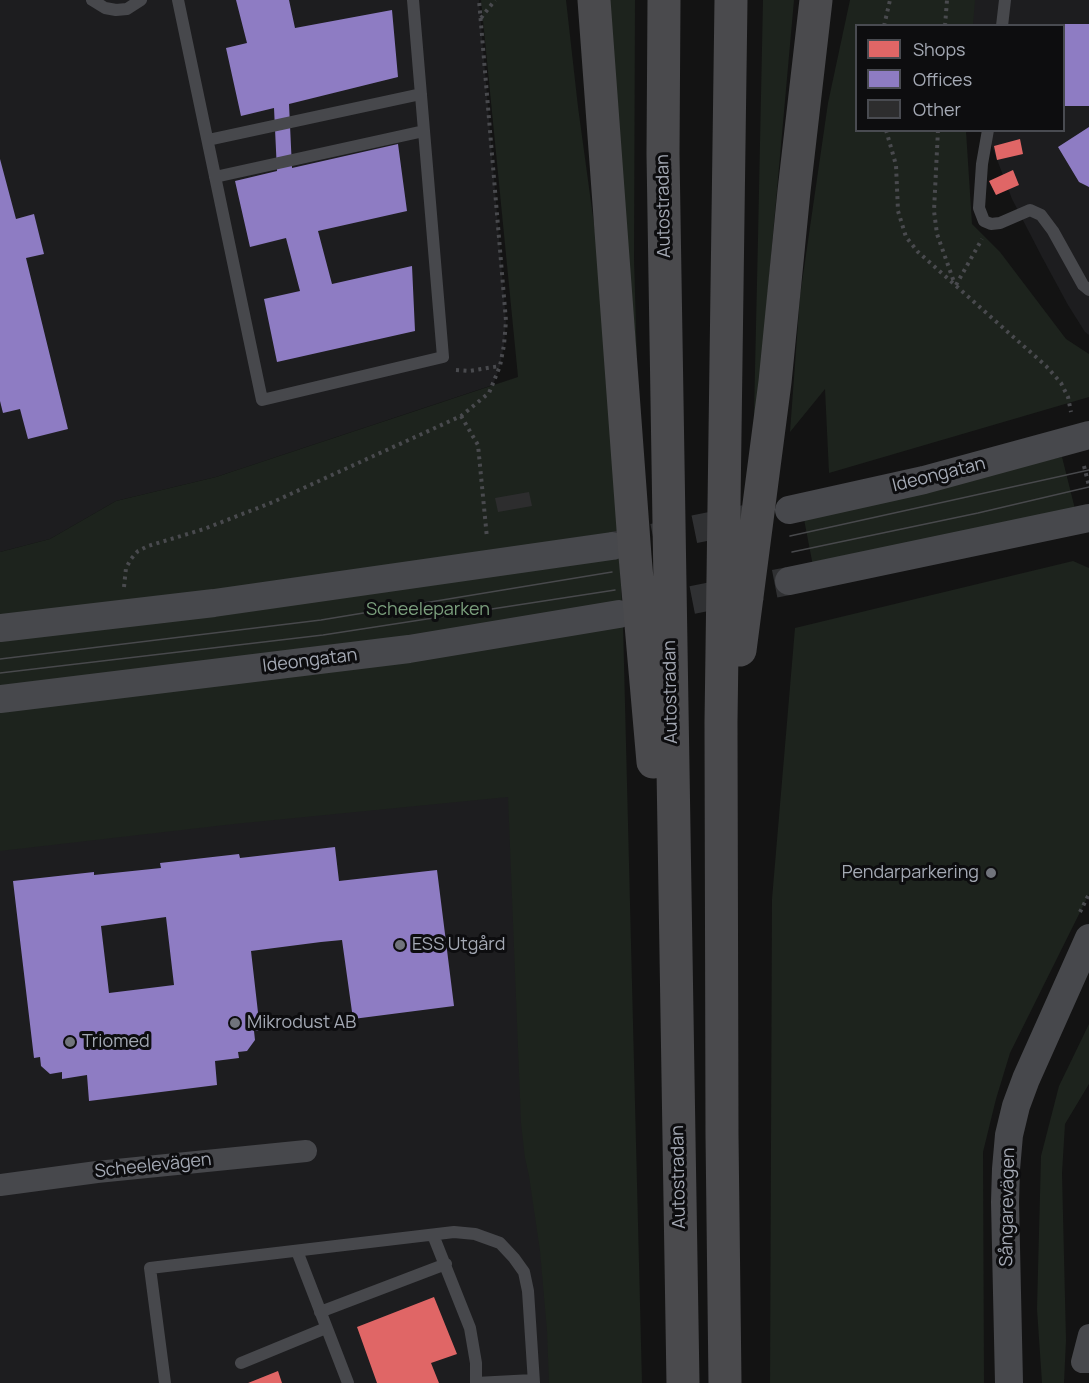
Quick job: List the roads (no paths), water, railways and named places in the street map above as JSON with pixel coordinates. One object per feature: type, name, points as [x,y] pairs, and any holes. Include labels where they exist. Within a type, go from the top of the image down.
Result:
[{"type":"highway","points":[[594,0],[631,509],[650,733],[676,964]]},
{"type":"highway","name":"Autostradan","points":[[664,0],[663,154],[683,1383]]},
{"type":"highway","points":[[725,1383],[721,792],[730,0]]},
{"type":"highway","points":[[721,792],[775,382],[816,0]]},
{"type":"street","name":"Ideongatan","points":[[789,510],[924,480],[1089,435]]},
{"type":"street","points":[[789,580],[1089,518]]},
{"type":"street","points":[[0,628],[214,603],[612,546]]},
{"type":"street","name":"Ideongatan","points":[[0,699],[410,649],[619,614]]},
{"type":"street","name":"Sångarevägen","points":[[1009,1383],[1005,1202],[1009,1135],[1026,1079],[1089,939]]},
{"type":"street","name":"Scheelevägen","points":[[0,1185],[97,1172],[306,1151]]},
{"type":"street","points":[[1089,1335],[1082,1362],[1089,1362]]},
{"type":"lane","points":[[92,0],[105,9],[116,10],[128,9],[141,0]]},
{"type":"lane","points":[[178,0],[262,400],[442,357],[413,0]]},
{"type":"lane","points":[[1002,24],[1005,0]]},
{"type":"lane","points":[[208,140],[421,94]]},
{"type":"lane","points":[[216,177],[424,131]]},
{"type":"lane","points":[[988,132],[982,164],[979,208],[984,220],[991,224],[1000,224],[1030,210],[1041,215],[1053,231],[1083,285],[1089,290]]},
{"type":"lane","points":[[165,1383],[150,1268],[454,1232],[475,1234],[500,1243],[524,1272],[528,1291],[534,1381],[476,1383],[476,1363],[470,1328],[434,1235]]},
{"type":"lane","points":[[297,1251],[348,1383]]},
{"type":"lane","points":[[320,1312],[446,1264]]},
{"type":"lane","points":[[241,1363],[327,1328]]},
{"type":"tunnel","points":[[612,546],[745,519]]},
{"type":"tunnel","points":[[651,608],[789,581]]},
{"type":"tram line","points":[[790,536],[1089,470]]},
{"type":"tram line","points":[[792,552],[1089,487]]},
{"type":"tram line","points":[[0,659],[321,620],[612,572]]},
{"type":"tram line","points":[[0,673],[323,635],[615,590]]},
{"type":"place","name":"Pendarparkering","points":[[991,873]]},
{"type":"place","name":"ESS Utgård","points":[[400,945]]},
{"type":"place","name":"Mikrodust AB","points":[[235,1023]]},
{"type":"place","name":"Triomed","points":[[70,1042]]},
{"type":"park label","name":"Scheeleparken","points":[[428,610]]}]
